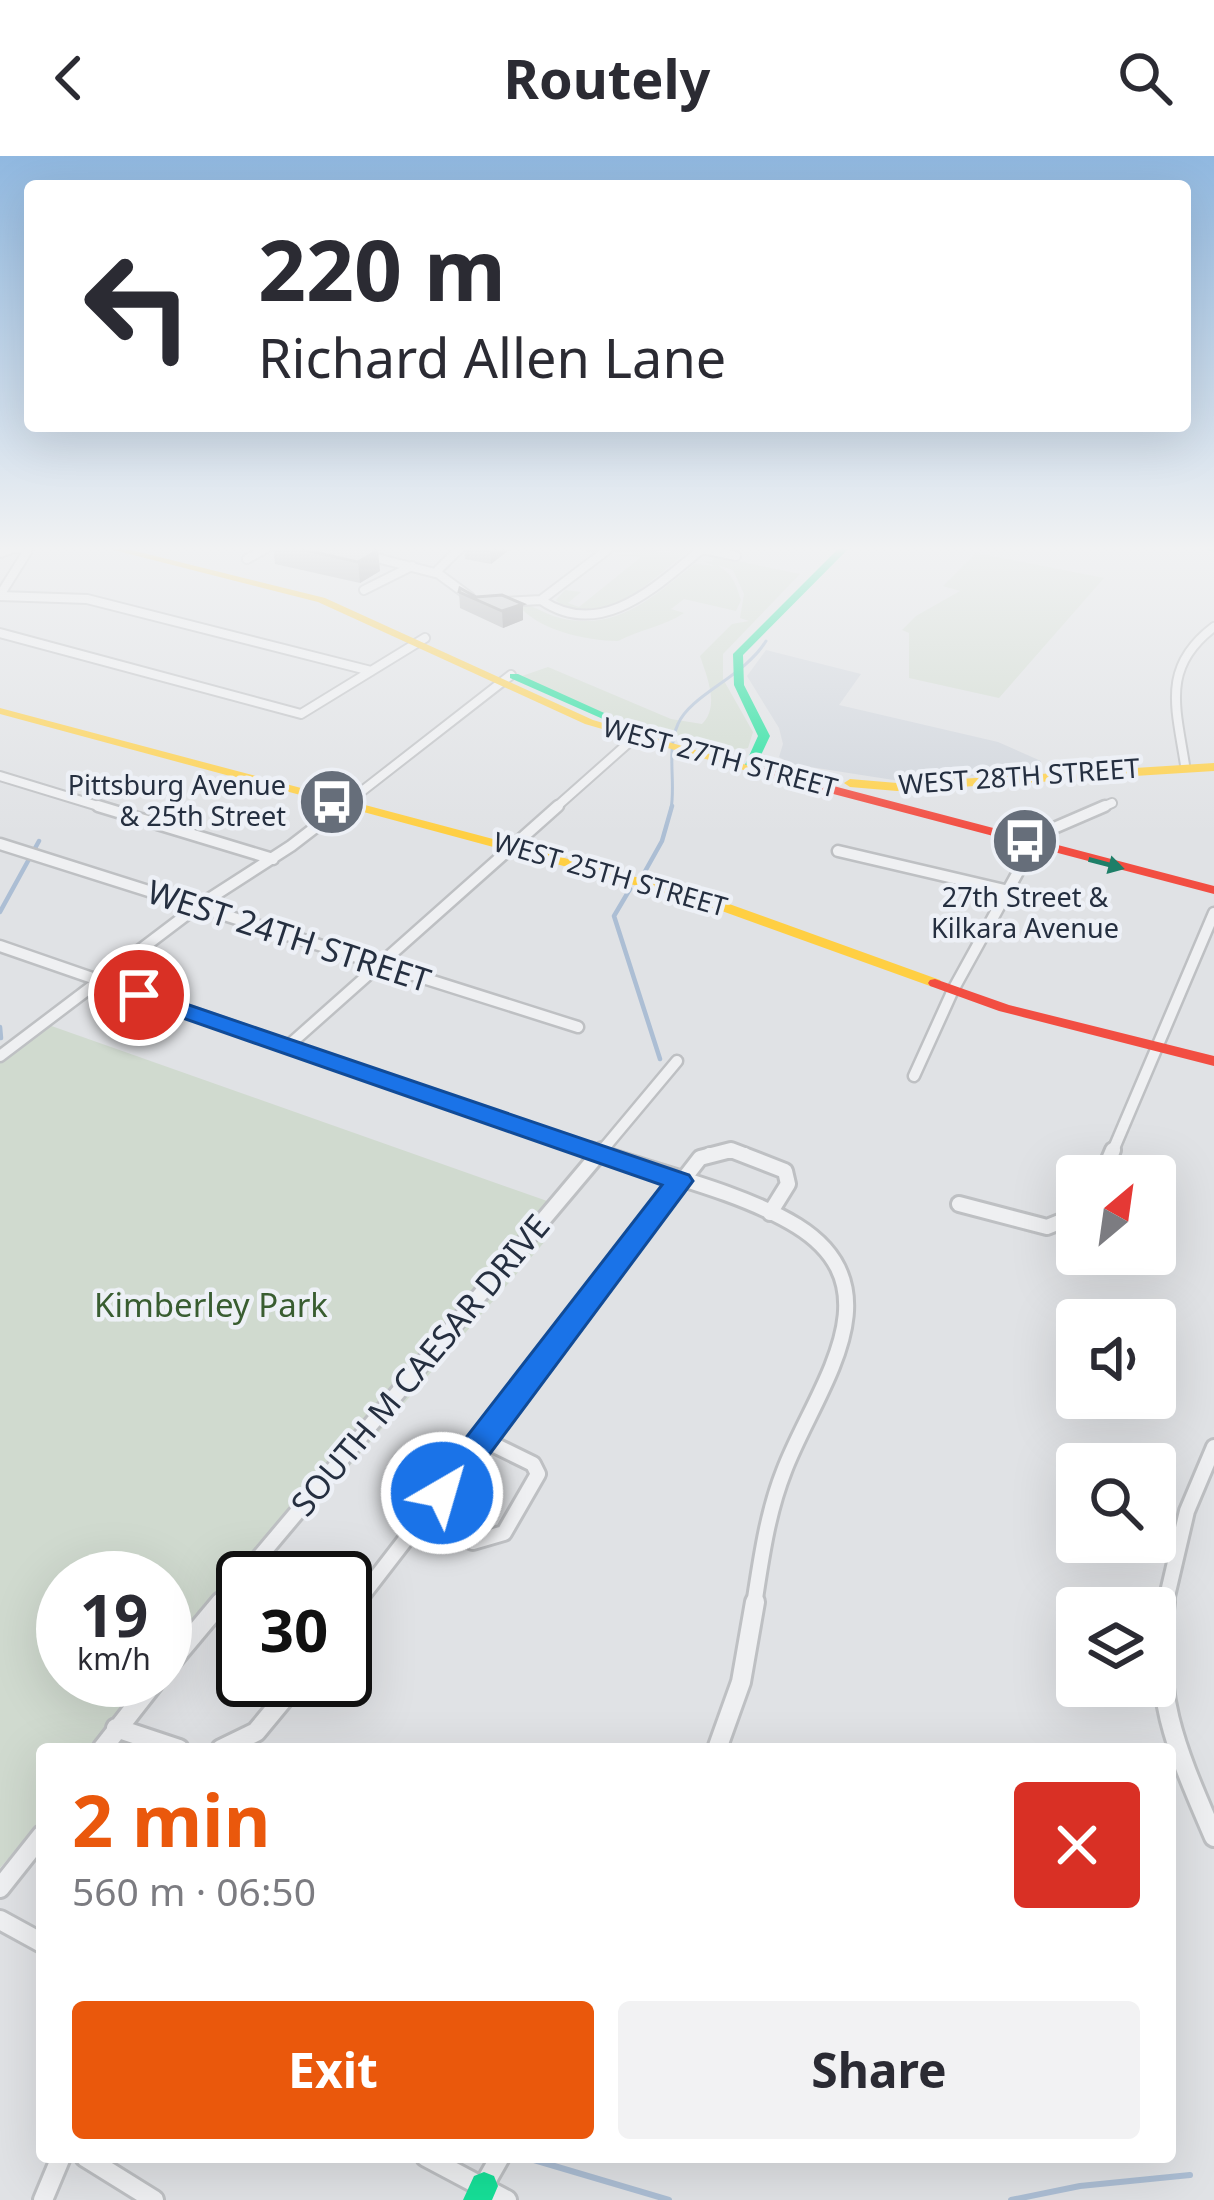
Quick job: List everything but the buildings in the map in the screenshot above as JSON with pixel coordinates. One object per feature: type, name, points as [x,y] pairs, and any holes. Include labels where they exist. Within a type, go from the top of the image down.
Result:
[{"type":"street","points":[[31,641],[302,714],[419,641]]},
{"type":"street","points":[[254,641],[371,671]]},
{"type":"street","name":"WEST 27TH STREET","points":[[424,641],[638,734],[1214,890]]},
{"type":"street","points":[[751,641],[738,654],[736,678],[765,734],[766,743],[752,764]]},
{"type":"street","points":[[1185,765],[1175,678],[1178,661],[1193,641]]},
{"type":"street","points":[[0,1056],[198,906],[273,859],[505,678]]},
{"type":"street","name":"WEST 25TH STREET","points":[[0,711],[723,906],[953,990],[1214,1061]]},
{"type":"street","points":[[287,1046],[638,734]]},
{"type":"street","name":"WEST 28TH STREET","points":[[752,764],[897,787],[1185,765],[1214,767]]},
{"type":"street","points":[[0,776],[273,859]]},
{"type":"street","points":[[914,1076],[953,990],[1034,843],[1054,828],[1112,803]]},
{"type":"street","name":"WEST 24TH STREET","points":[[0,844],[578,1027]]},
{"type":"street","points":[[838,851],[1009,891]]},
{"type":"street","points":[[1111,1155],[1214,913]]},
{"type":"street","points":[[0,946],[770,1213],[818,1240],[842,1273],[849,1305],[844,1334],[782,1475],[760,1547],[742,1671],[719,1743]]},
{"type":"street","name":"SOUTH M CAESAR DRIVE","points":[[192,1638],[677,1061]]},
{"type":"street","points":[[372,1584],[707,1151],[722,1148],[773,1162],[785,1171],[788,1184],[770,1213]]},
{"type":"street","points":[[959,1204],[1047,1228],[1056,1224]]},
{"type":"street","points":[[421,1520],[473,1543],[504,1533],[538,1474],[533,1464],[484,1440]]},
{"type":"street","points":[[1175,1743],[1168,1725],[1160,1659],[1162,1606],[1202,1471],[1214,1447]]},
{"type":"street","points":[[106,1743],[134,1707]]},
{"type":"street","points":[[241,1743],[278,1707]]},
{"type":"street","points":[[116,1728],[161,1743]]},
{"type":"street","points":[[1176,1744],[1214,1837]]},
{"type":"street","points":[[0,1888],[36,1843]]},
{"type":"street","points":[[0,1920],[36,1939]]},
{"type":"street","points":[[44,2200],[59,2163]]},
{"type":"street","points":[[95,2163],[154,2200]]},
{"type":"street","points":[[435,2163],[480,2193],[507,2200]]},
{"type":"street","points":[[480,2193],[497,2163]]},
{"type":"shaded area","points":[[766,650],[861,674],[839,705],[998,742],[1041,761],[1039,771],[900,781],[791,764],[779,757],[783,744],[779,728],[747,676]]},
{"type":"green space","points":[[715,641],[735,641],[723,654],[723,679],[753,732],[748,748],[727,749],[667,736],[522,676],[548,667],[671,719],[702,724],[711,700],[700,656]]},
{"type":"green space","points":[[909,641],[1049,641],[999,698],[909,678]]},
{"type":"green space","name":"Kimberley Park","points":[[43,1023],[550,1202],[527,1231],[547,1239],[275,1551],[216,1551],[216,1619],[192,1647],[192,1551],[36,1551],[36,1707],[140,1707],[108,1743],[36,1743],[36,1827],[0,1868],[0,1046],[11,1047]]},
{"type":"waterway","points":[[671,809],[678,724],[766,641]]},
{"type":"waterway","points":[[643,875],[662,841],[672,806]]},
{"type":"waterway","points":[[0,912],[39,841]]},
{"type":"waterway","points":[[630,889],[614,916],[660,1059]]},
{"type":"waterway","points":[[0,1027],[1,1038]]},
{"type":"waterway","points":[[544,2163],[669,2200]]},
{"type":"waterway","points":[[1011,2200],[1080,2186],[1190,2175]]},
{"type":"traffic: fast","points":[[750,767],[764,736],[739,685],[738,654],[751,641]]},
{"type":"traffic: fast","points":[[514,676],[616,721]]},
{"type":"traffic: fast","points":[[477,2200],[484,2186]]},
{"type":"traffic: slow","points":[[412,641],[589,722],[765,772]]},
{"type":"traffic: slow","points":[[0,711],[702,899],[935,983]]},
{"type":"traffic: slow","points":[[850,783],[897,787],[1214,767]]},
{"type":"traffic: jam","points":[[765,772],[1214,890]]},
{"type":"traffic: jam","points":[[935,983],[1004,1008],[1214,1061]]},
{"type":"place","name":"Pittsburg Avenue & 25th Street","points":[[332,802]]},
{"type":"place","name":"27th Street & Kilkara Avenue","points":[[1025,841]]},
{"type":"route","points":[[139,995],[680,1181],[442,1493]]}]
